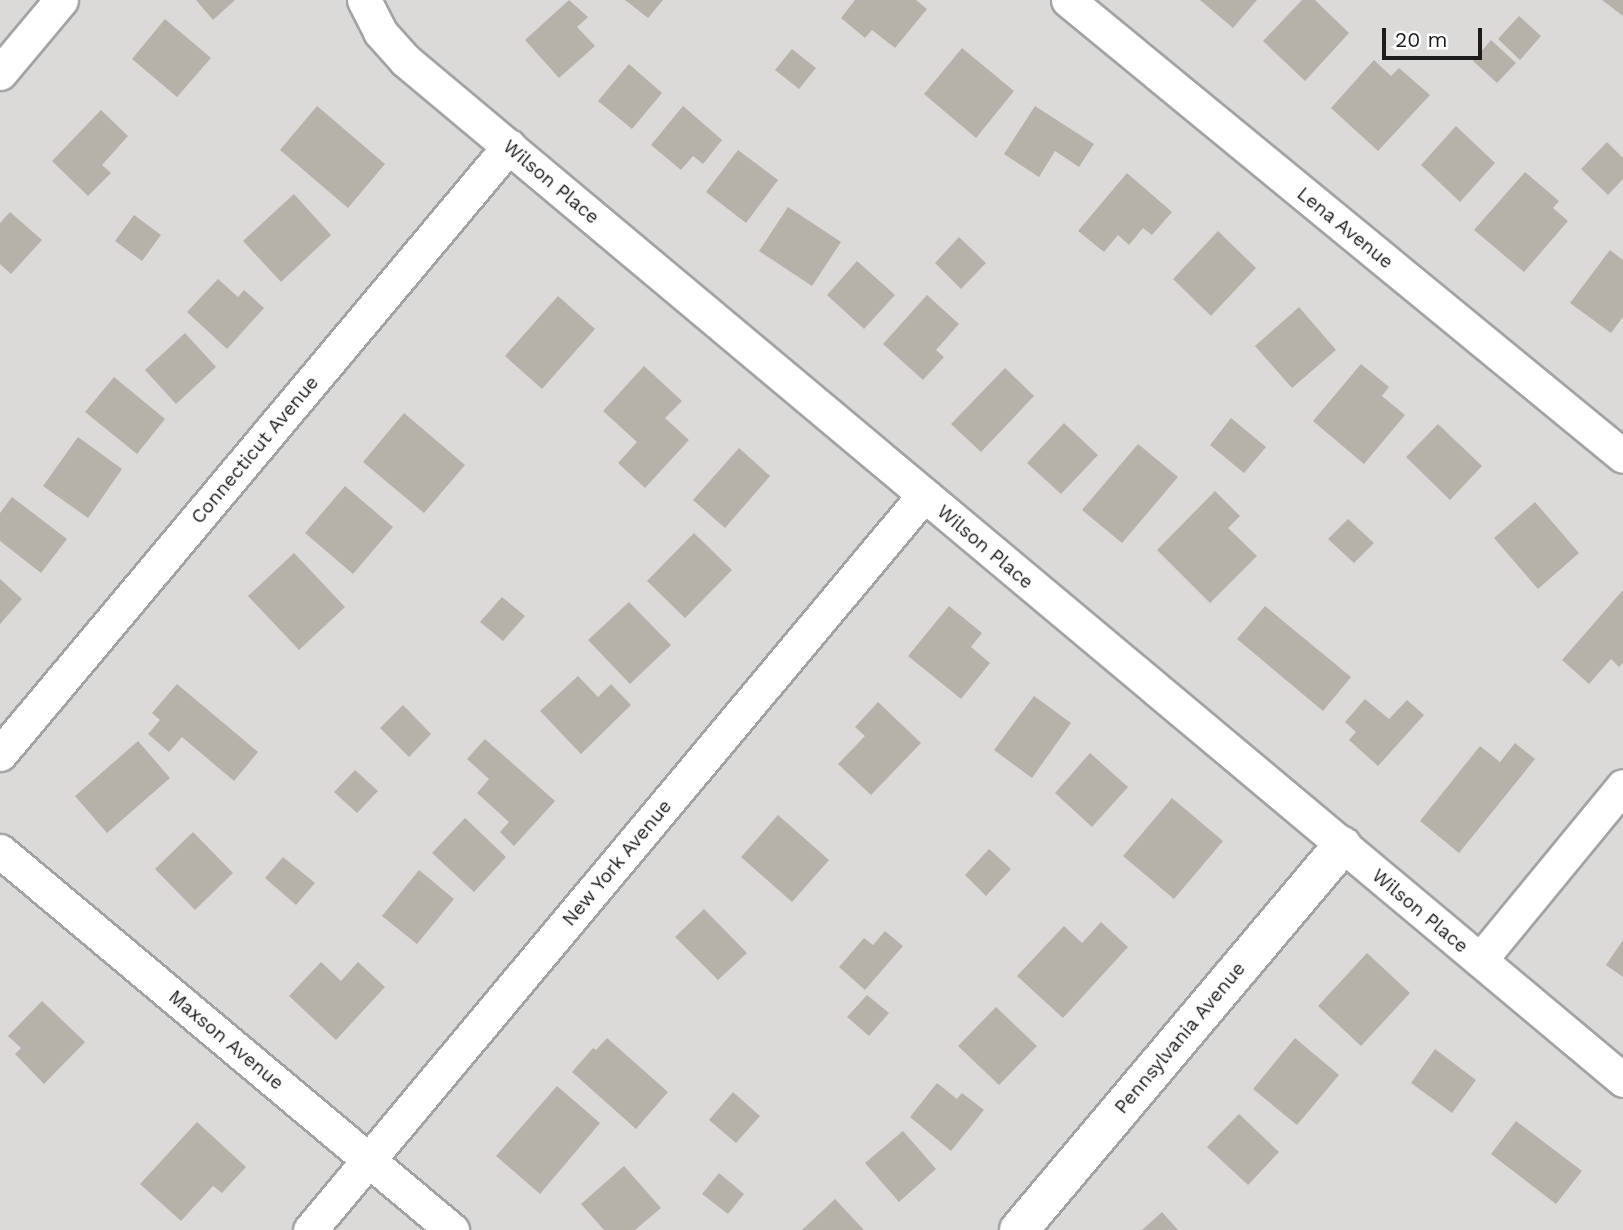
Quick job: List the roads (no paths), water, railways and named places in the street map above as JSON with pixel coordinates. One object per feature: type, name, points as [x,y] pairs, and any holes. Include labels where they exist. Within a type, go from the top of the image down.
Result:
[{"type":"street","points":[[0,73],[61,0]]},
{"type":"street","name":"Wilson Place","points":[[364,0],[380,32],[405,61],[1623,1080]]},
{"type":"street","name":"Lena Avenue","points":[[1068,0],[1623,456]]},
{"type":"street","name":"Connecticut Avenue","points":[[0,754],[509,146]]},
{"type":"street","name":"New York Avenue","points":[[310,1230],[924,495]]},
{"type":"street","points":[[1480,960],[1623,786]]},
{"type":"street","name":"Pennsylvania Avenue","points":[[1019,1230],[1342,846]]},
{"type":"street","name":"Maxson Avenue","points":[[0,851],[452,1230]]}]
